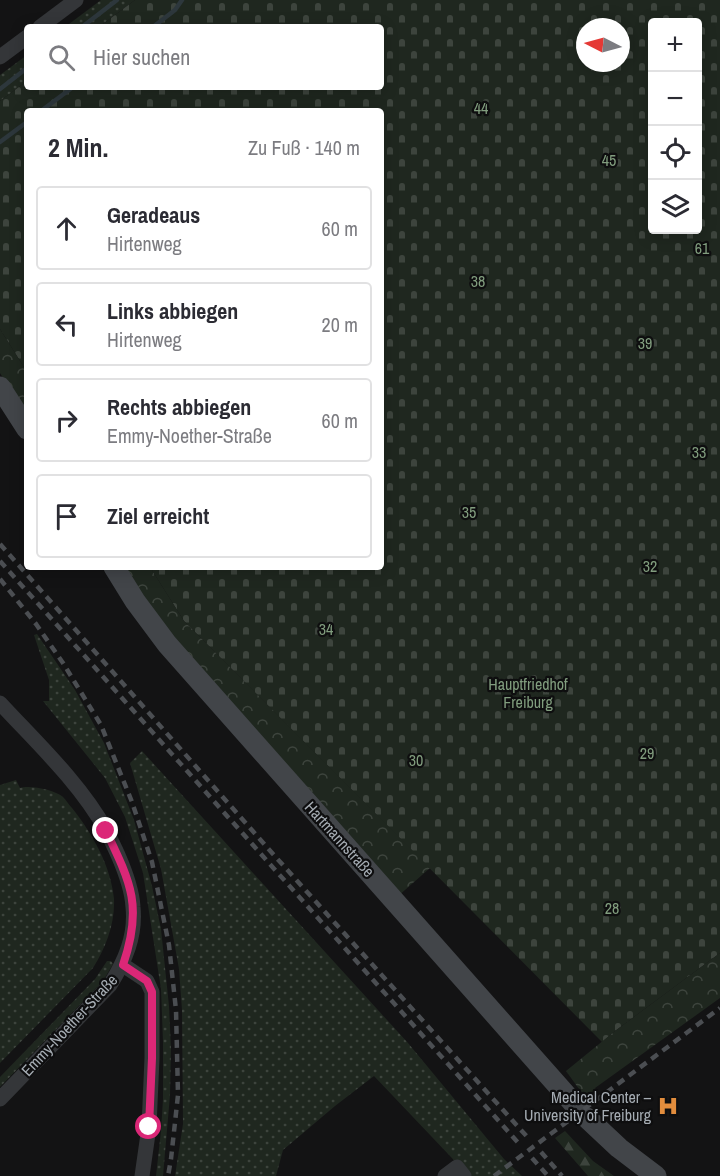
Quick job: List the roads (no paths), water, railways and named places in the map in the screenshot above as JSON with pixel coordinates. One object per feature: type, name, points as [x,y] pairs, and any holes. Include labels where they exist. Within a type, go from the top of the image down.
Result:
[{"type":"street","points":[[44,24],[76,0]]},
{"type":"street","points":[[0,57],[24,39]]},
{"type":"street","points":[[0,387],[24,424]]},
{"type":"street","name":"Hartmannstraße","points":[[116,570],[135,601],[167,644],[581,1111],[619,1148],[656,1176]]},
{"type":"street","name":"Emmy-Noether-Straße","points":[[0,703],[83,795],[102,824],[128,879],[133,907],[131,935],[123,965],[110,985],[0,1099]]},
{"type":"street","points":[[123,965],[147,981],[152,992],[149,1127],[142,1176]]},
{"type":"street","points":[[445,1176],[457,1167],[464,1176]]},
{"type":"waterway","points":[[86,24],[117,0]]},
{"type":"waterway","points":[[157,24],[175,10],[182,0]]},
{"type":"waterway","points":[[0,89],[24,70]]},
{"type":"waterway","points":[[45,108],[69,90]]},
{"type":"waterway","points":[[0,142],[24,124]]},
{"type":"railway","points":[[0,544],[273,854],[530,1140]]},
{"type":"railway","points":[[0,561],[521,1146]]},
{"type":"railway","points":[[0,579],[36,624],[63,663],[101,725],[132,802],[152,862],[169,945],[176,1010],[178,1095],[168,1176]]},
{"type":"railway","points":[[494,1176],[720,1008]]},
{"type":"railway","points":[[541,1152],[562,1176]]},
{"type":"railway","points":[[532,1158],[548,1176]]},
{"type":"place","name":"Medical Center – University of Freiburg","points":[[668,1106]]},
{"type":"park label","name":"44","points":[[481,108]]},
{"type":"park label","name":"45","points":[[609,160]]},
{"type":"park label","name":"61","points":[[702,248]]},
{"type":"park label","name":"38","points":[[478,281]]},
{"type":"park label","name":"39","points":[[645,343]]},
{"type":"park label","name":"33","points":[[699,452]]},
{"type":"park label","name":"35","points":[[469,512]]},
{"type":"park label","name":"32","points":[[650,566]]},
{"type":"park label","name":"34","points":[[326,629]]},
{"type":"park label","name":"Hauptfriedhof Freiburg","points":[[528,693]]},
{"type":"park label","name":"29","points":[[647,753]]},
{"type":"park label","name":"30","points":[[416,760]]},
{"type":"park label","name":"28","points":[[612,908]]}]
